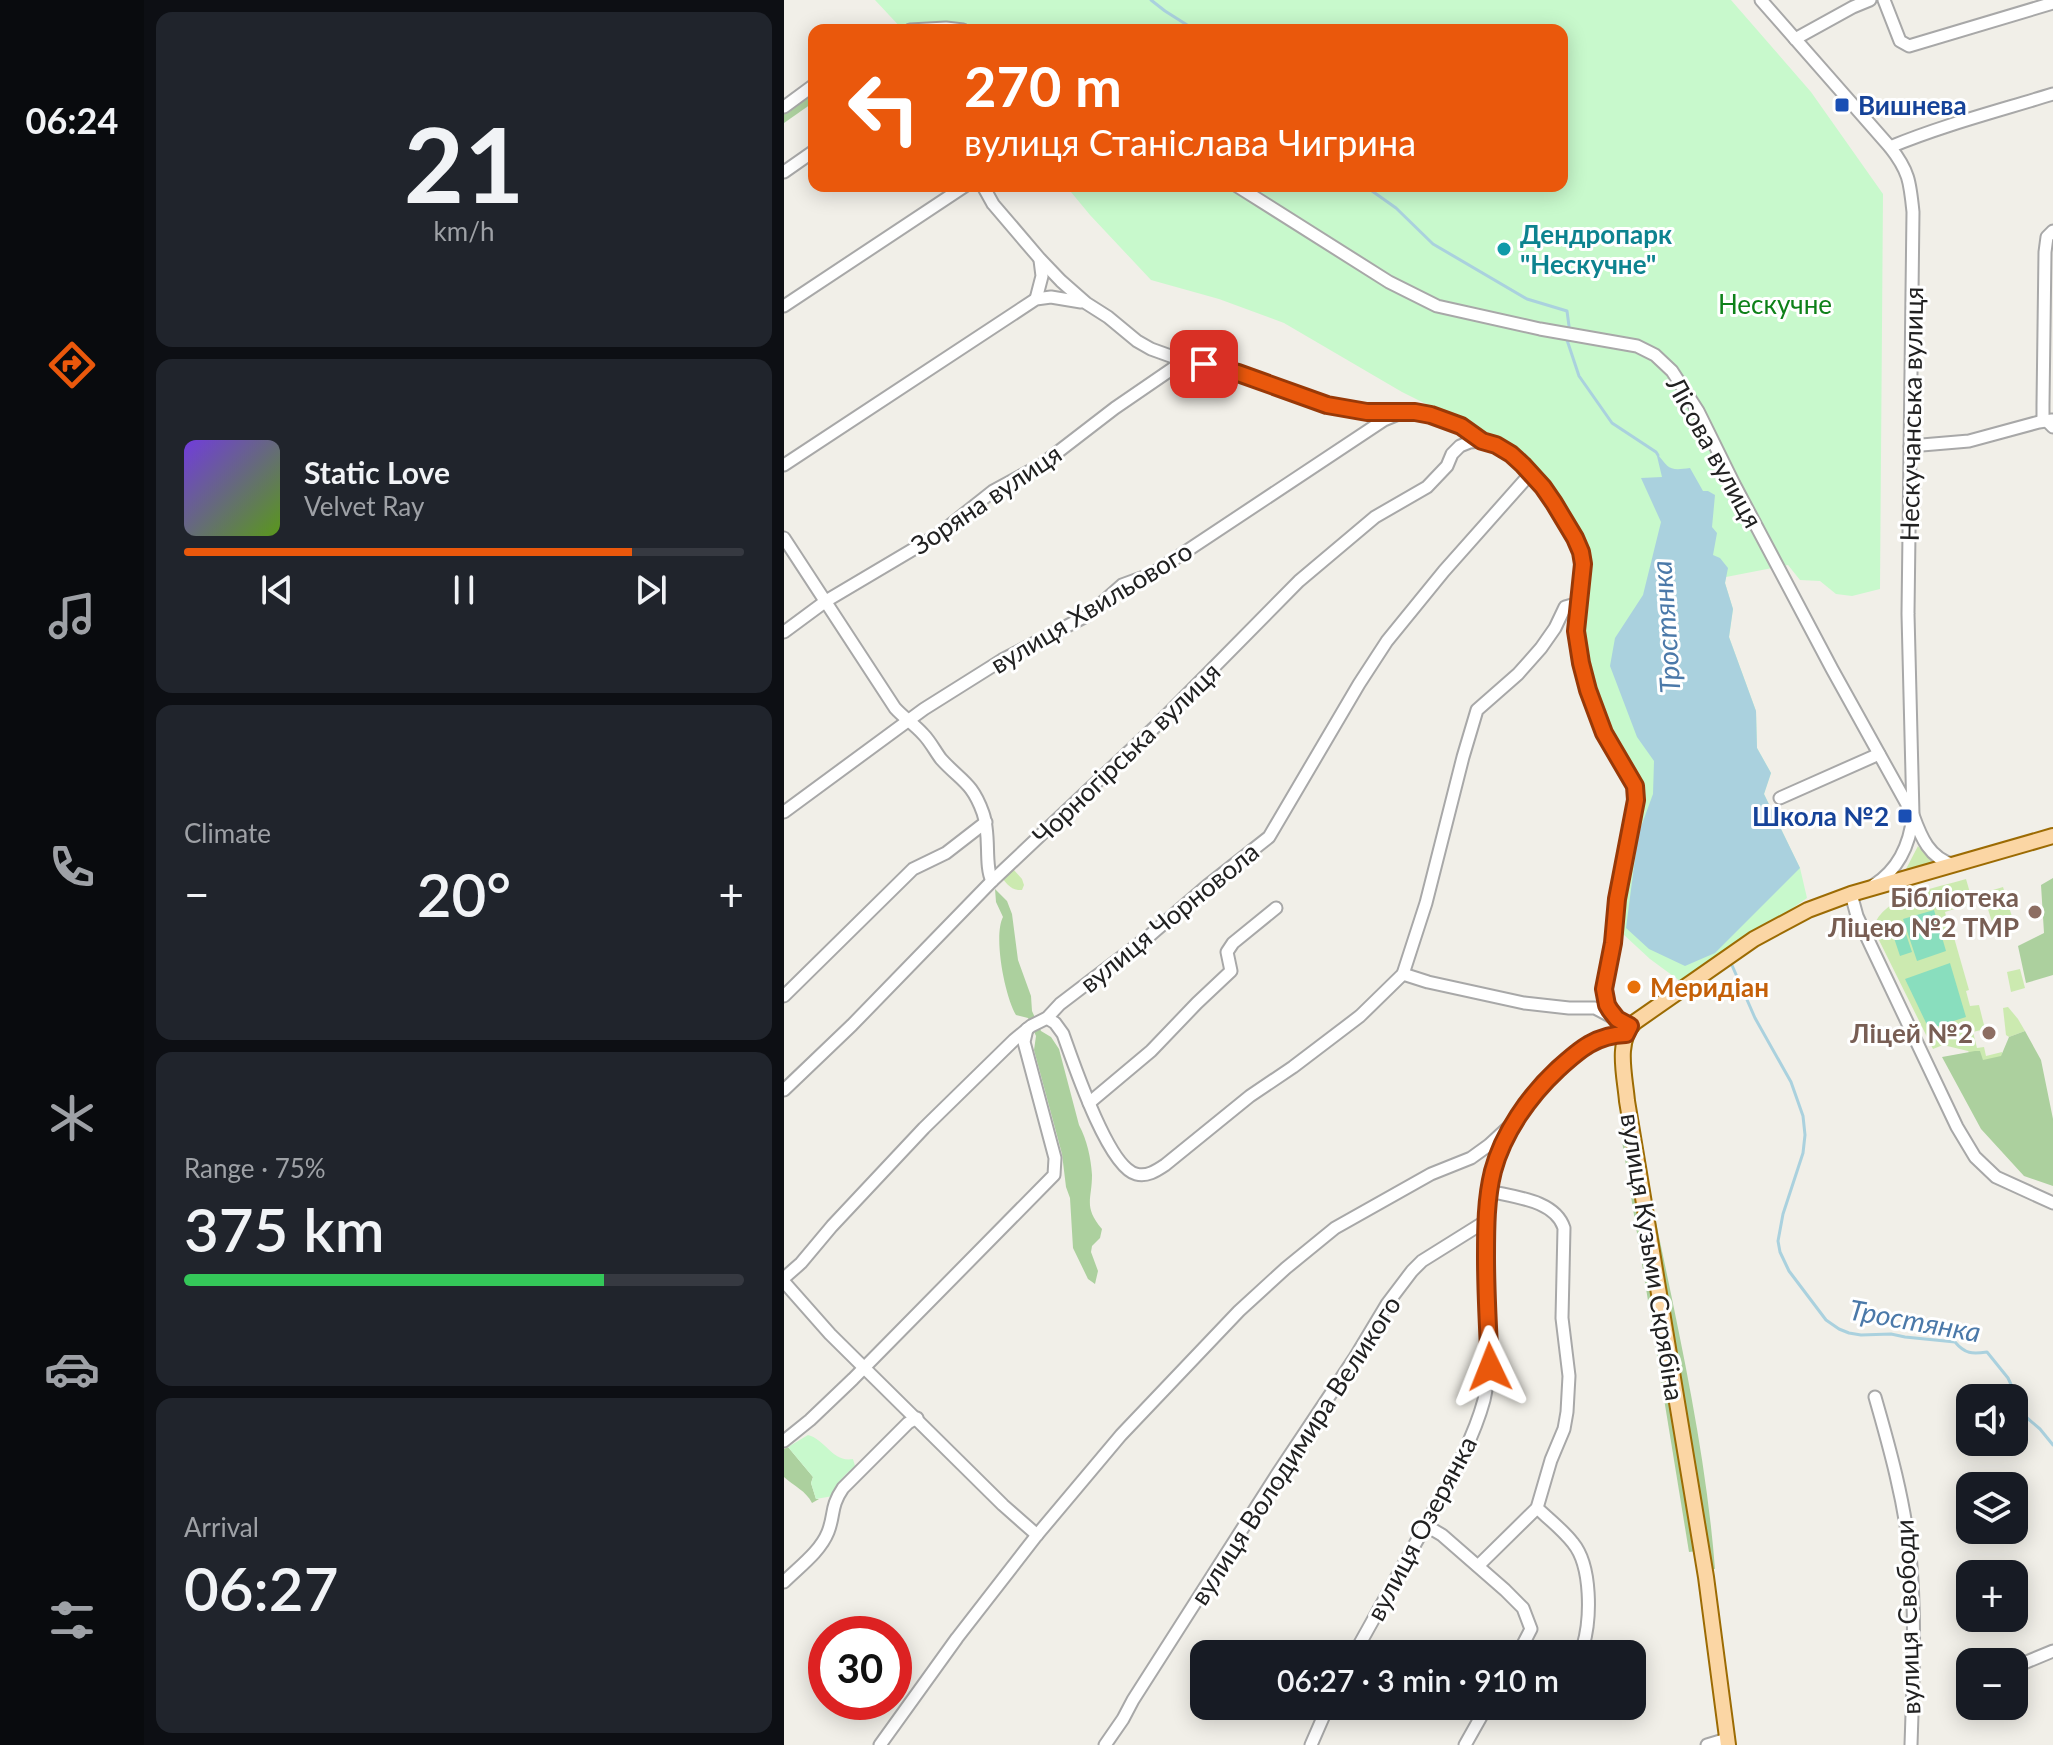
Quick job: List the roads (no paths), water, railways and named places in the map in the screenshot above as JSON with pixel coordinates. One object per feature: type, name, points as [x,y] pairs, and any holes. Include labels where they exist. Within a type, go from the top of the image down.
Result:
[{"type":"main road","points":[[1625,1026],[1754,939],[1808,910],[1866,889],[2053,836]]},
{"type":"main road","name":"вулиця Кузьми Скрябіна","points":[[1625,1026],[1623,1058],[1627,1101],[1706,1577],[1728,1742]]},
{"type":"street","name":"Нескучанська вулиця","points":[[1761,0],[1890,147],[1906,171],[1911,186],[1908,614],[1913,815],[1926,845],[1936,856],[1954,865]]},
{"type":"street","points":[[1795,39],[1870,0]]},
{"type":"street","points":[[1884,0],[1900,41],[1909,46],[2053,3]]},
{"type":"street","points":[[784,107],[808,89]]},
{"type":"street","points":[[1890,147],[1948,124],[1979,118],[2053,94]]},
{"type":"street","points":[[784,172],[808,155]]},
{"type":"street","points":[[784,306],[956,192]]},
{"type":"street","points":[[986,192],[1040,259],[1086,303],[1137,341],[1165,354],[1238,373],[1327,405],[1367,412],[1431,415],[1461,426],[1482,441],[1511,454],[1531,473],[1554,503],[1581,552],[1583,564],[1576,631],[1588,690],[1604,733],[1635,786],[1636,800],[1604,989],[1607,1005],[1625,1026]]},
{"type":"street","name":"Лісова вулиця","points":[[1246,192],[1389,282],[1437,306],[1637,346],[1655,355],[1672,371],[1698,411],[1734,484],[1913,815]]},
{"type":"street","points":[[2050,234],[2045,252],[2049,348],[2043,417],[2051,423]]},
{"type":"street","points":[[1036,299],[1042,276],[1040,259]]},
{"type":"street","points":[[784,465],[1036,299],[1051,297],[1086,303]]},
{"type":"street","name":"Зоряна вулиця","points":[[784,632],[826,601],[939,534],[993,491],[1041,465],[1115,408],[1185,360]]},
{"type":"street","name":"вулиця Хвильового","points":[[784,812],[906,721],[1002,660],[1088,615],[1122,585],[1152,574],[1384,420],[1405,412]]},
{"type":"street","points":[[1910,446],[1969,441],[2051,423]]},
{"type":"street","name":"Чорногірська вулиця","points":[[784,1090],[992,881],[1153,729],[1299,581],[1375,517],[1427,487],[1447,466],[1460,446],[1482,441]]},
{"type":"street","name":"вулиця Чорновола","points":[[784,1280],[924,1128],[1035,1024],[1148,937],[1269,837],[1387,641],[1531,473]]},
{"type":"street","points":[[784,538],[895,708],[975,793],[986,822],[988,873],[992,881]]},
{"type":"street","points":[[784,1441],[865,1367],[1054,1175],[1053,1148],[1024,1042],[1035,1024],[1055,1023],[1063,1034],[1089,1103],[1120,1163],[1138,1175],[1151,1174],[1250,1096],[1360,1016],[1403,974],[1426,903],[1477,710],[1518,674],[1541,648],[1565,607],[1572,605],[1578,609]]},
{"type":"street","points":[[1780,798],[1879,754]]},
{"type":"street","points":[[1866,889],[1889,873],[1903,855],[1913,815]]},
{"type":"street","points":[[784,996],[913,869],[946,853],[986,822]]},
{"type":"street","points":[[1851,894],[1871,946],[1957,1127],[1975,1157],[1996,1177],[2053,1203]]},
{"type":"street","points":[[1089,1103],[1151,1051],[1231,971],[1227,952],[1233,943],[1276,908]]},
{"type":"street","points":[[1403,974],[1524,1003],[1595,1008],[1625,1026]]},
{"type":"street","name":"вулиця Озерянка","points":[[1362,1640],[1447,1486],[1484,1400],[1490,1367],[1486,1221],[1493,1169],[1514,1122],[1550,1076],[1591,1042],[1625,1026]]},
{"type":"street","points":[[880,1745],[1037,1535],[1131,1424],[1239,1311],[1335,1228],[1431,1174],[1471,1158],[1514,1122]]},
{"type":"street","points":[[1478,1566],[1537,1508],[1564,1429],[1569,1398],[1562,1318],[1564,1228],[1558,1215],[1548,1208],[1489,1191]]},
{"type":"street","name":"вулиця Володимира Великого","points":[[1105,1745],[1387,1304],[1422,1261],[1486,1221]]},
{"type":"street","points":[[784,1280],[830,1334],[1037,1535]]},
{"type":"street","name":"вулиця Свободи","points":[[1875,1397],[1893,1456],[1910,1557],[1911,1745]]},
{"type":"street","points":[[784,1582],[824,1539],[835,1500],[843,1488],[908,1423],[917,1418]]},
{"type":"street","points":[[1537,1508],[1573,1542],[1579,1552],[1588,1596],[1584,1640]]},
{"type":"street","points":[[1425,1525],[1442,1535],[1523,1608],[1531,1629],[1525,1640]]},
{"type":"street","points":[[2028,1661],[2053,1651]]},
{"type":"street","points":[[1311,1745],[1322,1720]]},
{"type":"street","points":[[1465,1745],[1479,1720]]},
{"type":"street","points":[[1707,1745],[1728,1742]]},
{"type":"water","points":[[1656,452],[1670,468],[1690,468],[1703,491],[1715,495],[1712,527],[1717,533],[1713,555],[1728,568],[1725,583],[1733,609],[1729,637],[1756,711],[1757,748],[1771,773],[1764,794],[1800,868],[1715,953],[1685,966],[1649,949],[1626,928],[1638,835],[1653,794],[1654,761],[1637,737],[1610,666],[1615,638],[1643,595],[1661,522],[1641,478],[1662,477]]},
{"type":"waterway","name":"Тростянка","points":[[1151,0],[1186,24]]},
{"type":"waterway","name":"Тростянка","points":[[1373,192],[1396,208],[1433,244],[1527,299],[1567,311],[1569,326]]},
{"type":"waterway","name":"Тростянка","points":[[1567,340],[1579,376],[1612,423],[1658,455]]},
{"type":"waterway","name":"Тростянка","points":[[1731,963],[1755,1018],[1791,1082],[1803,1116],[1803,1153],[1783,1214],[1778,1241],[1789,1271],[1826,1320],[1839,1329],[1861,1335],[1891,1334],[1955,1342],[1969,1352],[1987,1352],[2008,1378],[2026,1417],[2053,1445]]},
{"type":"place","name":"Вишнева","points":[[1842,105]]},
{"type":"place","name":"Дендропарк \"Нескучне\"","points":[[1504,249]]},
{"type":"place","name":"Школа №2","points":[[1905,816]]},
{"type":"place","name":"Бібліотека Ліцею №2 ТМР","points":[[2035,912]]},
{"type":"place","name":"Меридіан","points":[[1634,987]]},
{"type":"place","name":"Ліцей №2","points":[[1989,1033]]},
{"type":"park label","name":"Нескучне","points":[[1775,304]]}]
